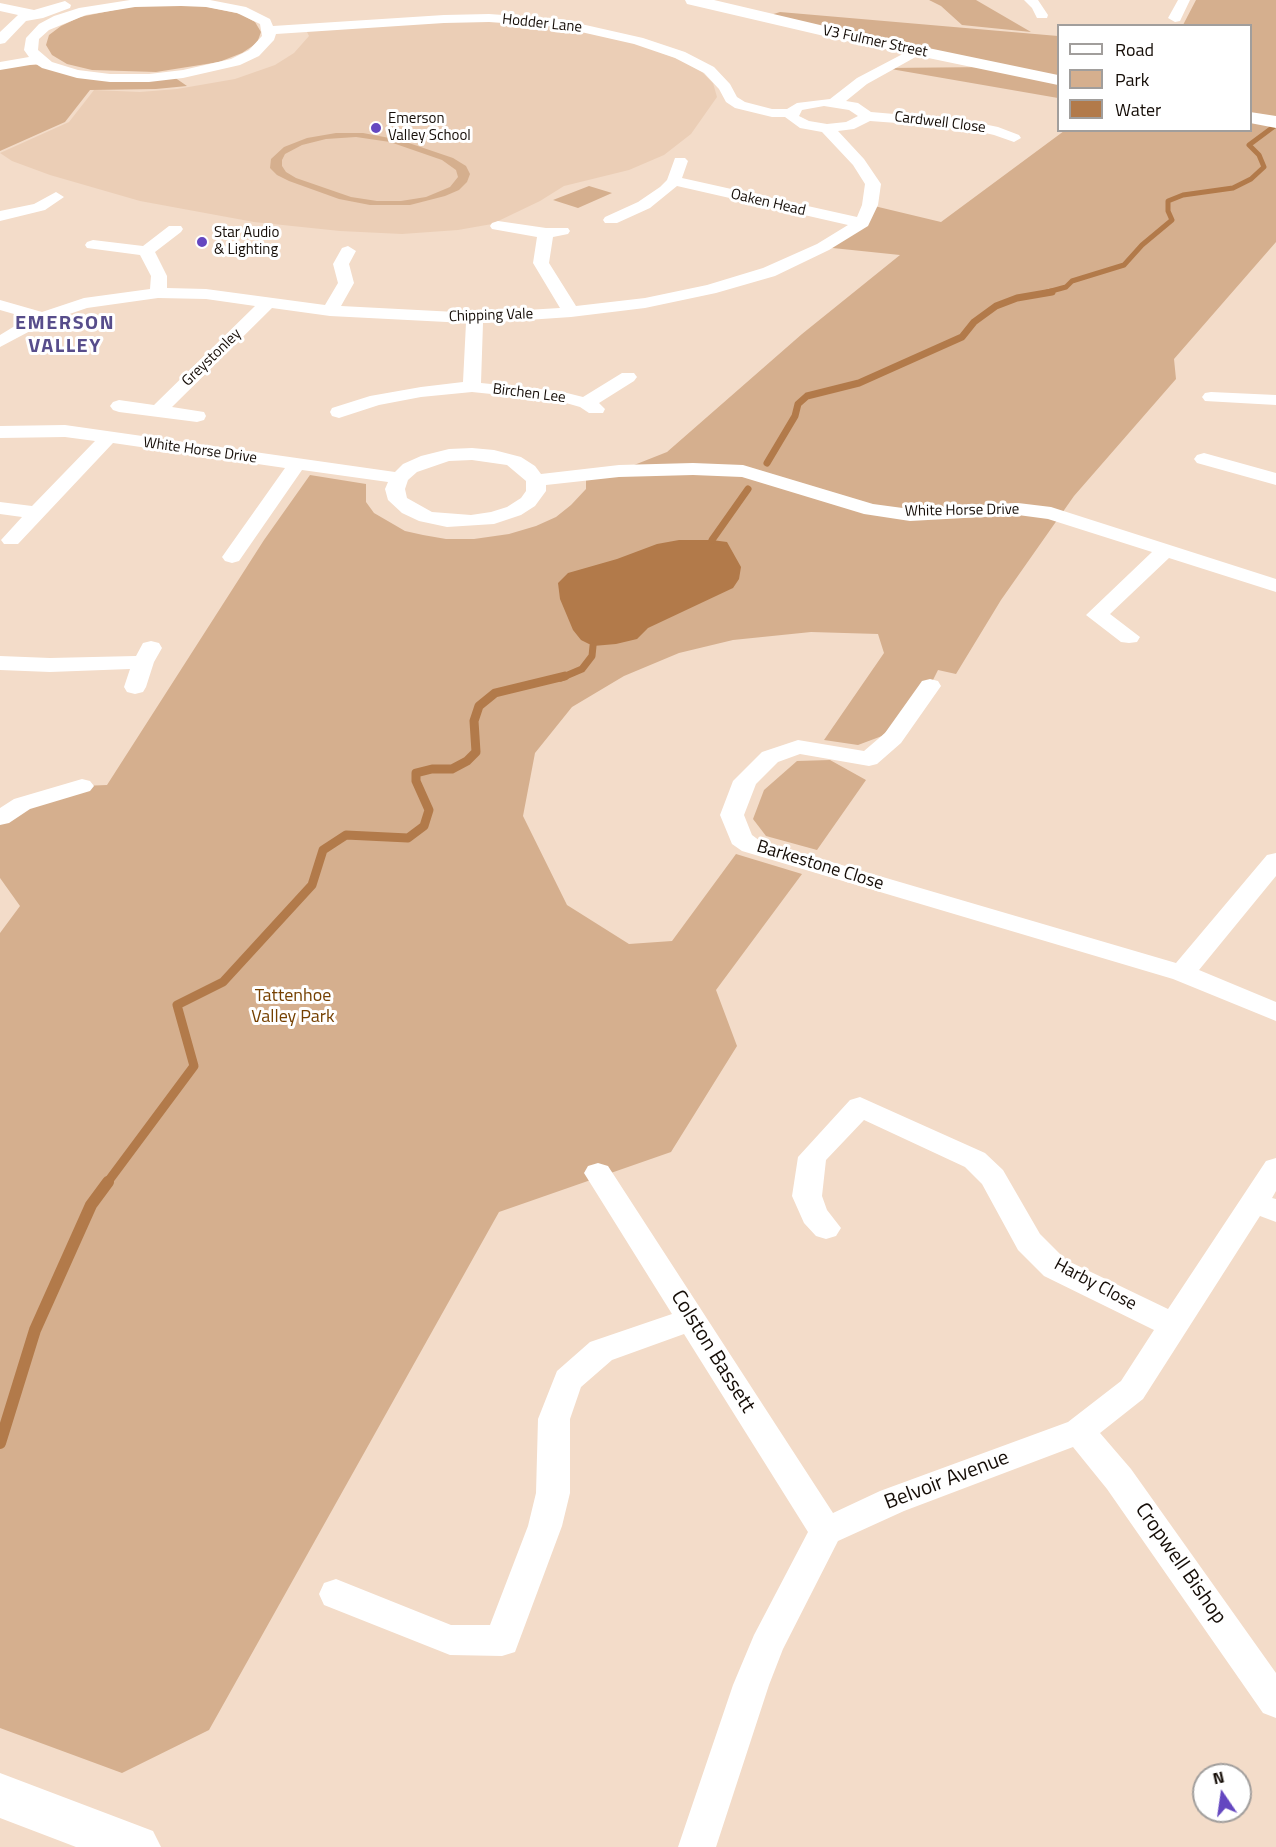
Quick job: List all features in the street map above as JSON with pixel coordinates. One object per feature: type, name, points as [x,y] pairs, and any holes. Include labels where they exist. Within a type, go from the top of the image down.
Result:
[{"type":"street","points":[[0,40],[14,22],[33,14],[83,0]]},
{"type":"street","name":"V3 Fulmer Street","points":[[693,0],[916,51],[1057,80]]},
{"type":"street","points":[[1169,0],[1184,1],[1176,18]]},
{"type":"street","points":[[134,1],[225,6],[265,22],[269,30],[269,37],[254,53],[235,62],[183,74],[110,78],[77,74],[47,65],[31,50],[33,38],[44,27],[59,19],[84,11],[134,1]]},
{"type":"street","points":[[440,4],[444,19]]},
{"type":"street","points":[[0,7],[59,19]]},
{"type":"street","name":"Hodder Lane","points":[[269,30],[444,19],[489,18],[559,23],[638,41],[680,55],[709,70],[725,87],[731,99],[740,105],[772,113],[791,114]]},
{"type":"street","points":[[835,102],[885,68],[916,51]]},
{"type":"street","points":[[2,57],[38,59]]},
{"type":"street","points":[[885,68],[996,67]]},
{"type":"street","points":[[835,102],[853,106],[864,112],[865,116],[857,124],[827,128],[797,122],[791,114],[797,107],[805,104],[835,102]]},
{"type":"street","name":"Cardwell Close","points":[[865,116],[964,124],[998,131],[1014,138]]},
{"type":"street","points":[[1252,117],[1276,122]]},
{"type":"street","points":[[827,128],[859,162],[873,184],[870,204],[862,223]]},
{"type":"street","points":[[616,216],[644,205],[675,181],[680,161]]},
{"type":"street","name":"Oaken Head","points":[[675,181],[862,223]]},
{"type":"street","points":[[0,216],[39,207],[56,196]]},
{"type":"street","name":"Chipping Vale","points":[[0,342],[43,317],[84,303],[158,293],[206,294],[330,311],[475,318],[571,312],[645,303],[710,289],[769,272],[823,247],[862,223]]},
{"type":"street","points":[[498,226],[554,232],[541,263],[571,312]]},
{"type":"street","points":[[93,244],[146,250],[175,229]]},
{"type":"street","points":[[146,250],[159,276],[158,293]]},
{"type":"street","points":[[330,311],[346,283],[341,264],[348,251]]},
{"type":"street","points":[[0,304],[43,317]]},
{"type":"street","name":"Greystonley","points":[[158,411],[266,304]]},
{"type":"street","name":"Birchen Lee","points":[[472,387],[475,318]]},
{"type":"street","name":"Birchen Lee","points":[[339,412],[370,394],[472,387],[560,396],[591,406],[628,377]]},
{"type":"street","points":[[1210,397],[1276,400]]},
{"type":"street","name":"Greystonley","points":[[119,406],[197,416]]},
{"type":"street","name":"White Horse Drive","points":[[0,432],[65,431],[399,478]]},
{"type":"street","points":[[11,540],[108,438]]},
{"type":"street","points":[[472,453],[514,461],[528,470],[536,480],[536,491],[532,496],[514,511],[494,518],[447,521],[426,517],[409,509],[398,500],[395,489],[399,478],[410,468],[428,460],[472,453]]},
{"type":"street","points":[[1204,459],[1276,479]]},
{"type":"street","points":[[232,557],[296,465]]},
{"type":"street","name":"White Horse Drive","points":[[536,480],[619,471],[693,468],[743,471],[871,510],[910,514],[1018,509],[1051,513],[1276,586]]},
{"type":"street","points":[[0,508],[36,513]]},
{"type":"street","points":[[224,529],[249,532]]},
{"type":"street","points":[[1130,637],[1097,615],[1165,551]]},
{"type":"street","points":[[0,663],[50,665],[147,655],[135,687]]},
{"type":"street","name":"Barkestone Close","points":[[930,686],[893,738],[869,759],[798,747],[770,757],[746,781],[732,814],[741,839],[751,846],[1182,973],[1276,1012]]},
{"type":"street","points":[[0,818],[22,804],[82,786]]},
{"type":"street","points":[[1182,973],[1276,860]]},
{"type":"street","name":"Harby Close","points":[[826,1228],[814,1215],[807,1196],[812,1157],[860,1107],[975,1160],[993,1176],[1029,1242],[1056,1268],[1174,1326]]},
{"type":"street","name":"Belvoir Avenue","points":[[826,1531],[892,1501],[1079,1431],[1132,1390],[1174,1326],[1264,1206],[1276,1168]]},
{"type":"street","name":"Colston Bassett","points":[[598,1173],[826,1531]]},
{"type":"street","points":[[336,1594],[450,1640],[502,1641],[548,1515],[553,1493],[554,1419],[568,1380],[601,1351],[691,1320]]},
{"type":"street","name":"Cropwell Bishop","points":[[1079,1431],[1119,1479],[1276,1701]]},
{"type":"street","points":[[697,1847],[751,1685],[767,1646],[826,1531]]},
{"type":"street","points":[[0,1796],[136,1847]]},
{"type":"shaded area","name":"Emerson Valley School","points":[[511,20],[613,35],[679,59],[702,72],[713,83],[717,97],[691,134],[664,155],[629,170],[564,186],[540,201],[492,224],[458,230],[402,234],[340,231],[254,222],[140,201],[50,175],[12,161],[0,153],[69,122],[94,90],[140,92],[177,89],[235,79],[275,65],[294,53],[309,36],[306,30],[451,21]]},
{"type":"green space","points":[[929,0],[976,0],[1031,32],[962,25],[941,6]]},
{"type":"green space","name":"Tattenhoe Valley Park","points":[[1196,0],[1276,0],[1276,242],[1174,359],[1176,379],[1074,496],[1001,600],[956,674],[938,670],[930,686],[882,736],[858,745],[824,740],[884,653],[878,634],[811,632],[733,640],[679,653],[624,676],[572,707],[535,753],[523,816],[567,905],[629,944],[672,941],[736,854],[802,874],[716,990],[737,1046],[671,1152],[499,1212],[209,1730],[122,1773],[0,1728],[0,933],[20,906],[0,878],[0,818],[82,786],[107,785],[264,540],[310,475],[366,484],[366,502],[374,513],[405,531],[446,539],[474,539],[509,534],[536,526],[556,517],[571,505],[586,489],[586,475],[619,471],[667,452],[802,334],[900,255],[823,247],[862,223],[870,205],[941,222],[1063,132],[1252,132],[1252,24],[1184,24]]},
{"type":"green space","points":[[194,4],[241,14],[255,22],[261,32],[257,43],[242,53],[219,62],[156,72],[92,70],[67,64],[52,55],[46,45],[49,35],[80,17],[134,6]]},
{"type":"green space","points":[[780,12],[1057,36],[1057,98],[885,68],[991,67],[764,17]]},
{"type":"green space","points":[[18,65],[38,65],[76,76],[174,77],[187,86],[90,90],[65,122],[0,151],[0,69]]},
{"type":"green space","points":[[336,133],[363,133],[400,140],[453,158],[466,166],[470,174],[467,182],[459,190],[410,205],[370,205],[339,199],[289,181],[277,175],[270,168],[271,159],[284,147],[307,138]],"holes":[[[356,137],[390,142],[442,160],[456,170],[458,177],[450,187],[426,197],[401,201],[377,201],[351,197],[296,178],[286,172],[282,166],[285,154],[302,145],[326,139]]]},
{"type":"green space","points":[[589,186],[612,193],[578,208],[553,200]]},
{"type":"green space","points":[[830,760],[866,780],[817,850],[766,836],[753,819],[764,790],[797,761]]},
{"type":"water","points":[[679,540],[727,542],[741,567],[739,579],[733,588],[648,628],[637,639],[593,646],[581,640],[573,630],[560,599],[558,583],[568,573],[617,559],[657,544]]},
{"type":"waterway","points":[[1044,293],[1066,287],[1072,281],[1124,265],[1142,245],[1172,220],[1168,211],[1168,201],[1183,195],[1233,188],[1251,179],[1264,167],[1259,155],[1249,145],[1276,125]]},
{"type":"waterway","points":[[767,463],[795,416],[798,404],[807,396],[859,383],[962,337],[974,322],[996,306],[1017,298],[1052,292]]},
{"type":"waterway","points":[[712,540],[748,489]]},
{"type":"waterway","points":[[561,678],[582,669],[592,656],[593,646]]},
{"type":"waterway","points":[[107,1183],[194,1066],[177,1005],[223,982],[312,885],[323,850],[346,835],[408,838],[424,826],[429,810],[416,781],[416,773],[432,769],[452,769],[467,761],[476,752],[474,721],[479,706],[495,693],[565,676]]},
{"type":"waterway","points":[[0,1443],[35,1330],[91,1205],[108,1182]]},
{"type":"place","name":"Emerson Valley School","points":[[376,128]]},
{"type":"place","name":"Star Audio & Lighting","points":[[202,242]]},
{"type":"district","name":"EMERSON VALLEY","points":[[65,336]]}]
